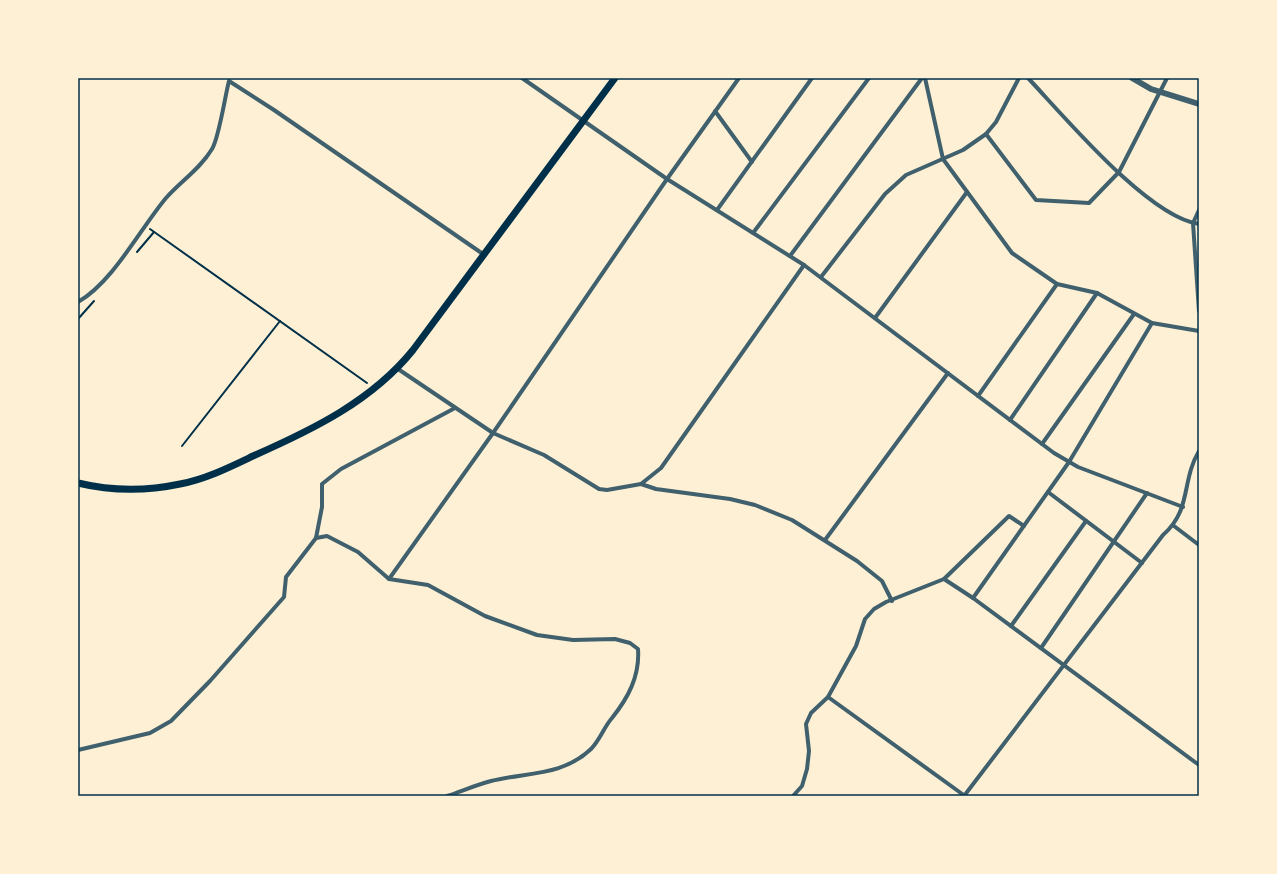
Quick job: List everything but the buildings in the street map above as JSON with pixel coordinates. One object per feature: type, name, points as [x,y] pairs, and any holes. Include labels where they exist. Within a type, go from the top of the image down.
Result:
[{"type":"main road","points":[[78,483],[128,489],[149,488],[191,482],[300,436],[346,409],[374,388],[398,369],[483,254],[585,121],[615,78]]},
{"type":"street","points":[[522,78],[667,179],[804,265],[1042,444],[1069,462],[1183,507]]},
{"type":"street","points":[[389,579],[493,434],[667,179],[739,78]]},
{"type":"street","points":[[717,210],[812,78]]},
{"type":"street","points":[[753,232],[869,78]]},
{"type":"street","points":[[790,256],[924,78]]},
{"type":"street","points":[[924,78],[943,159],[1012,253],[1057,284],[1097,293],[1152,323],[1199,331]]},
{"type":"street","points":[[821,277],[885,194],[906,175],[963,150],[986,134],[996,122],[1019,78]]},
{"type":"street","points":[[1028,78],[1086,140],[1142,195],[1175,215],[1199,224]]},
{"type":"street","points":[[1132,78],[1151,89],[1199,104]]},
{"type":"street","points":[[986,134],[1036,200],[1089,203],[1119,172],[1167,78]]},
{"type":"street","points":[[78,302],[102,282],[167,198],[201,164],[213,148],[230,80],[483,254]]},
{"type":"street","points":[[716,111],[752,162]]},
{"type":"street","points":[[875,318],[967,192]]},
{"type":"street","points":[[1199,210],[1193,223],[1199,311]]},
{"type":"street","points":[[641,484],[661,468],[804,265]]},
{"type":"street","points":[[978,396],[1057,284]]},
{"type":"street","points":[[1010,420],[1097,293]]},
{"type":"street","points":[[1042,444],[1134,314]]},
{"type":"street","points":[[973,598],[1069,462],[1152,323]]},
{"type":"street","points":[[398,369],[493,434],[544,455],[599,489],[607,490],[641,484],[656,489],[730,499],[755,505],[792,520],[858,561],[882,581],[892,600]]},
{"type":"street","points":[[825,540],[948,373]]},
{"type":"street","points":[[78,750],[150,733],[171,721],[210,681],[284,597],[286,578],[316,538],[322,507],[322,484],[341,469],[455,408]]},
{"type":"street","points":[[828,697],[965,796],[1163,535],[1174,526],[1183,507],[1192,464],[1199,451]]},
{"type":"street","points":[[1048,492],[1142,563]]},
{"type":"street","points":[[1041,648],[1147,493]]},
{"type":"street","points":[[793,796],[802,786],[808,769],[809,751],[805,732],[806,724],[811,713],[828,697],[856,646],[865,619],[874,609],[886,602],[944,579],[1009,516],[1024,526]]},
{"type":"street","points":[[1011,626],[1086,520]]},
{"type":"street","points":[[1174,526],[1199,544]]},
{"type":"street","points":[[316,538],[327,536],[358,552],[389,579],[428,585],[485,616],[537,635],[573,640],[615,640],[630,643],[638,649],[639,659],[636,680],[618,712],[592,748],[572,763],[550,772],[521,775],[489,781],[448,796]]},
{"type":"street","points":[[944,579],[973,598],[1199,765]]},
{"type":"path","points":[[145,226],[374,388]]},
{"type":"path","points":[[182,446],[280,321]]}]
